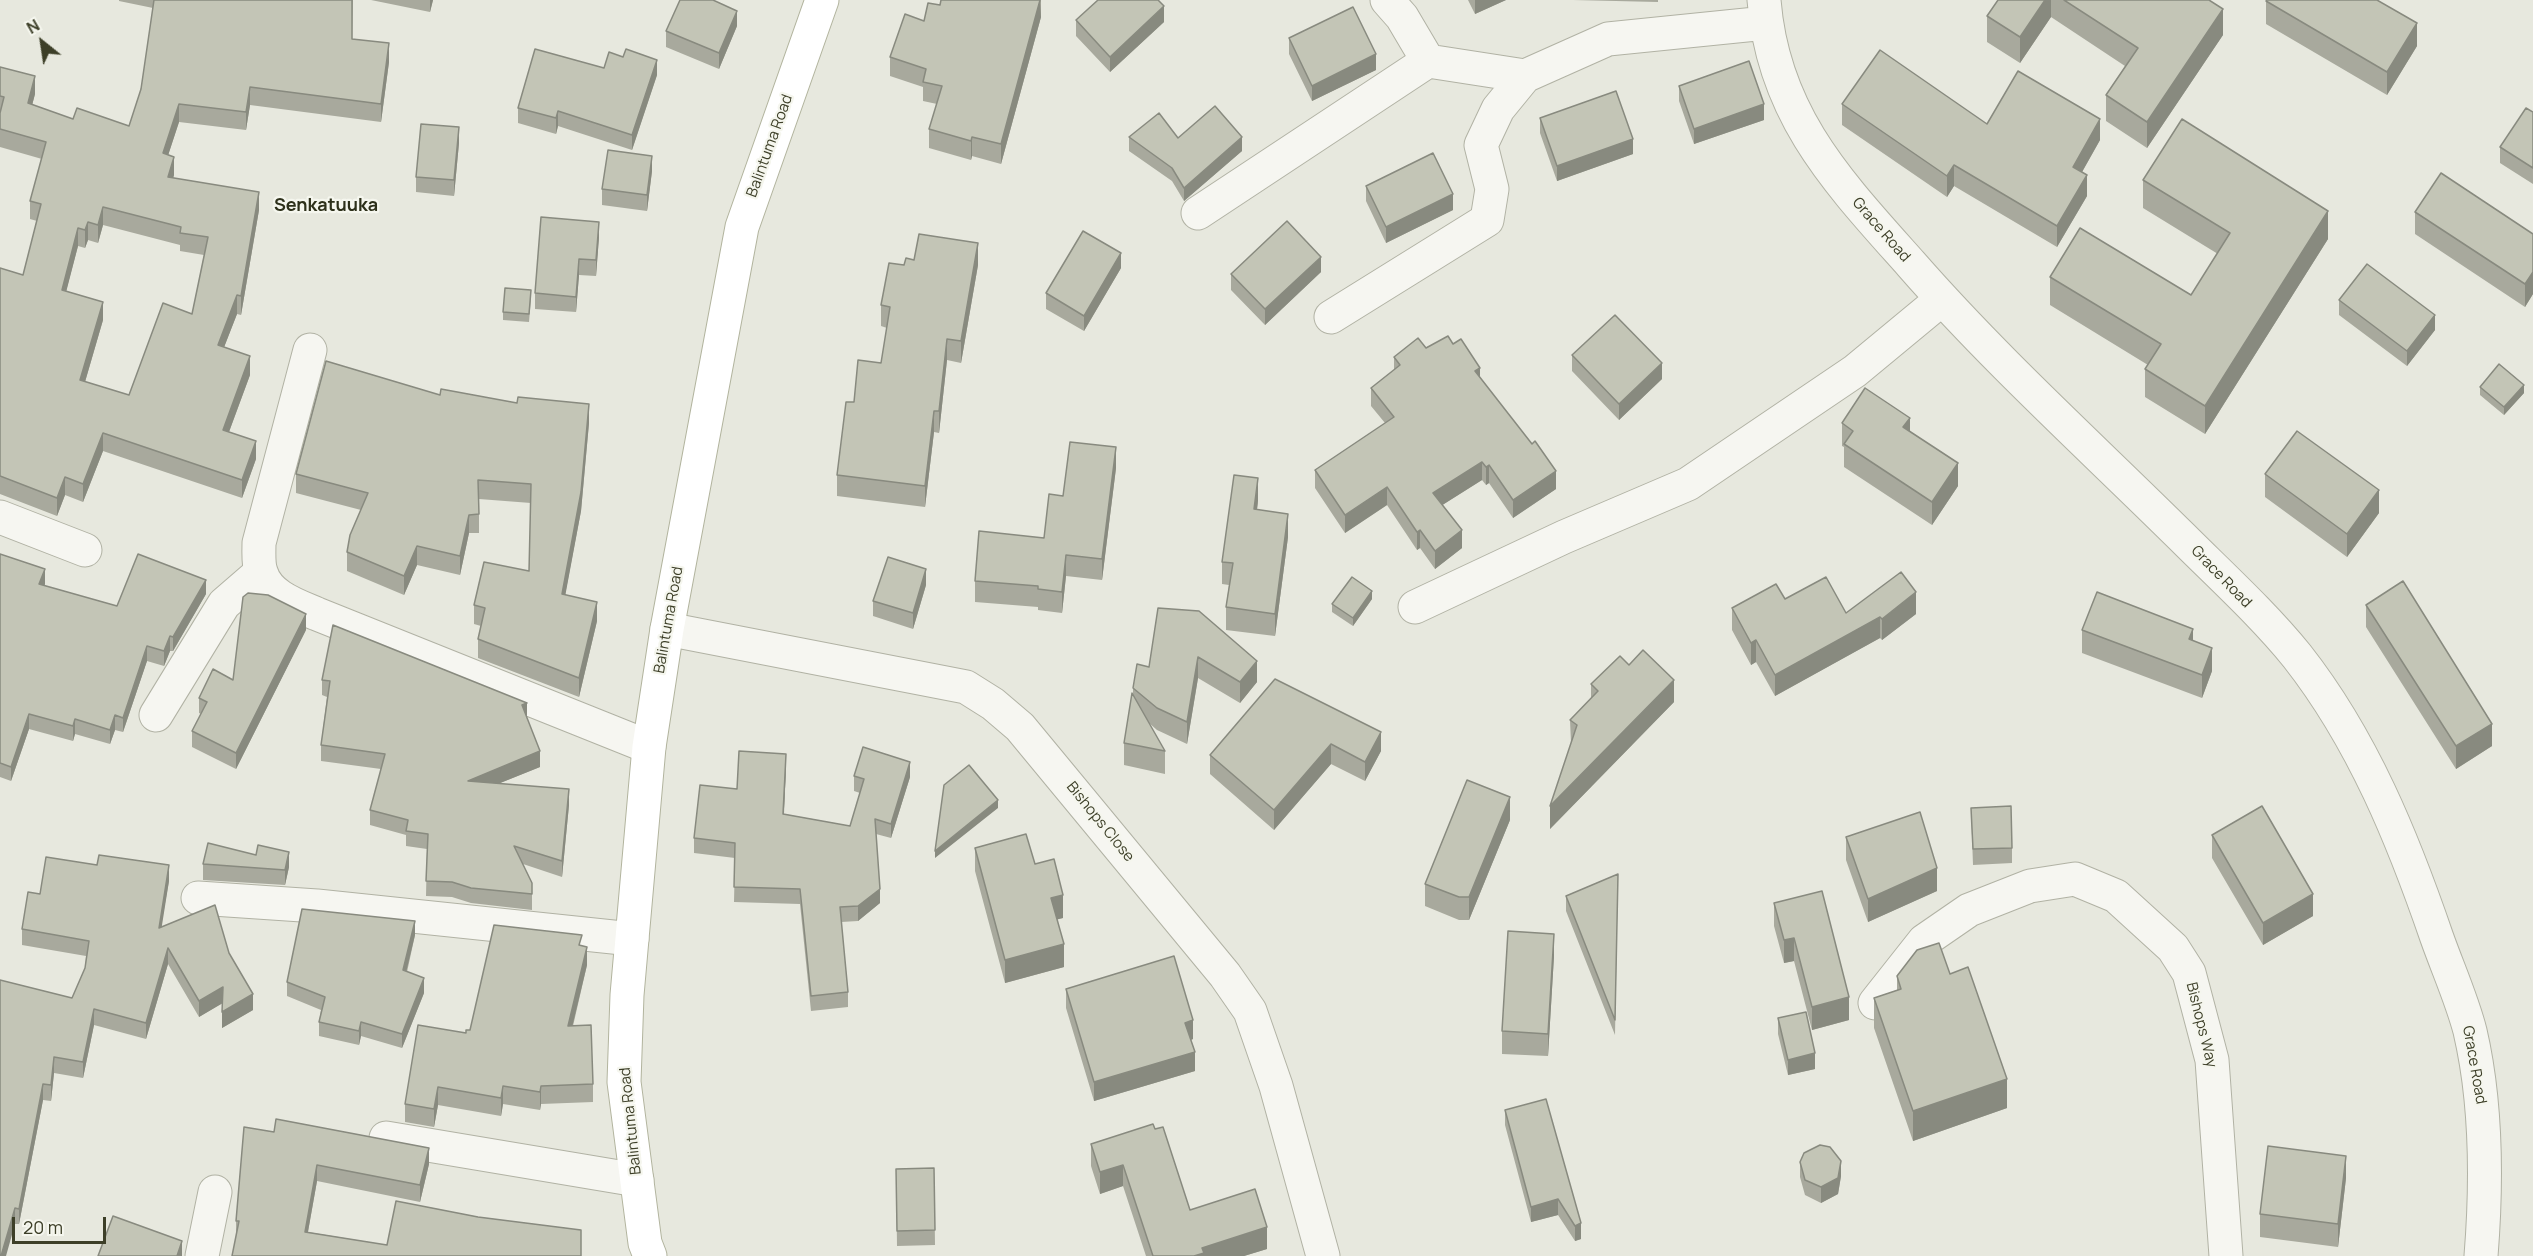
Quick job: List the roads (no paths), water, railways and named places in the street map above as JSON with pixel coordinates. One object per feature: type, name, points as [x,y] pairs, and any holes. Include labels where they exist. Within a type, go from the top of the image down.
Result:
[{"type":"main road","name":"Balintuma Road","points":[[650,1256],[645,1244],[624,1082],[632,939],[649,747],[667,629],[742,227],[822,0]]},
{"type":"street","points":[[1387,0],[1402,17],[1428,61]]},
{"type":"street","points":[[1330,318],[1486,220],[1492,189],[1481,145],[1498,109],[1525,76],[1608,39],[1765,11]]},
{"type":"street","name":"Grace Road","points":[[1765,11],[1773,60],[1797,117],[1832,175],[1942,299],[2215,570],[2296,655],[2336,712],[2374,778],[2413,867],[2469,1029],[2482,1112],[2486,1197],[2481,1256]]},
{"type":"street","points":[[1198,213],[1428,61],[1525,76]]},
{"type":"street","points":[[1415,607],[1564,537],[1688,484],[1855,371],[1942,299]]},
{"type":"street","points":[[310,350],[259,543],[261,572],[270,587],[286,600],[316,614],[649,747]]},
{"type":"street","points":[[0,517],[85,550]]},
{"type":"street","points":[[156,715],[224,604],[261,572]]},
{"type":"street","name":"Bishops Close","points":[[667,629],[966,687],[993,704],[1020,727],[1226,975],[1250,1011],[1276,1086],[1323,1256]]},
{"type":"street","name":"Bishops Way","points":[[1875,1003],[1924,941],[1969,910],[2030,886],[2075,879],[2116,896],[2173,948],[2189,973],[2212,1060],[2226,1256]]},
{"type":"street","points":[[198,898],[317,906],[632,939]]},
{"type":"street","points":[[387,1138],[637,1180]]},
{"type":"street","points":[[202,1256],[214,1192]]},
{"type":"district","name":"Senkatuuka","points":[[326,206]]}]
